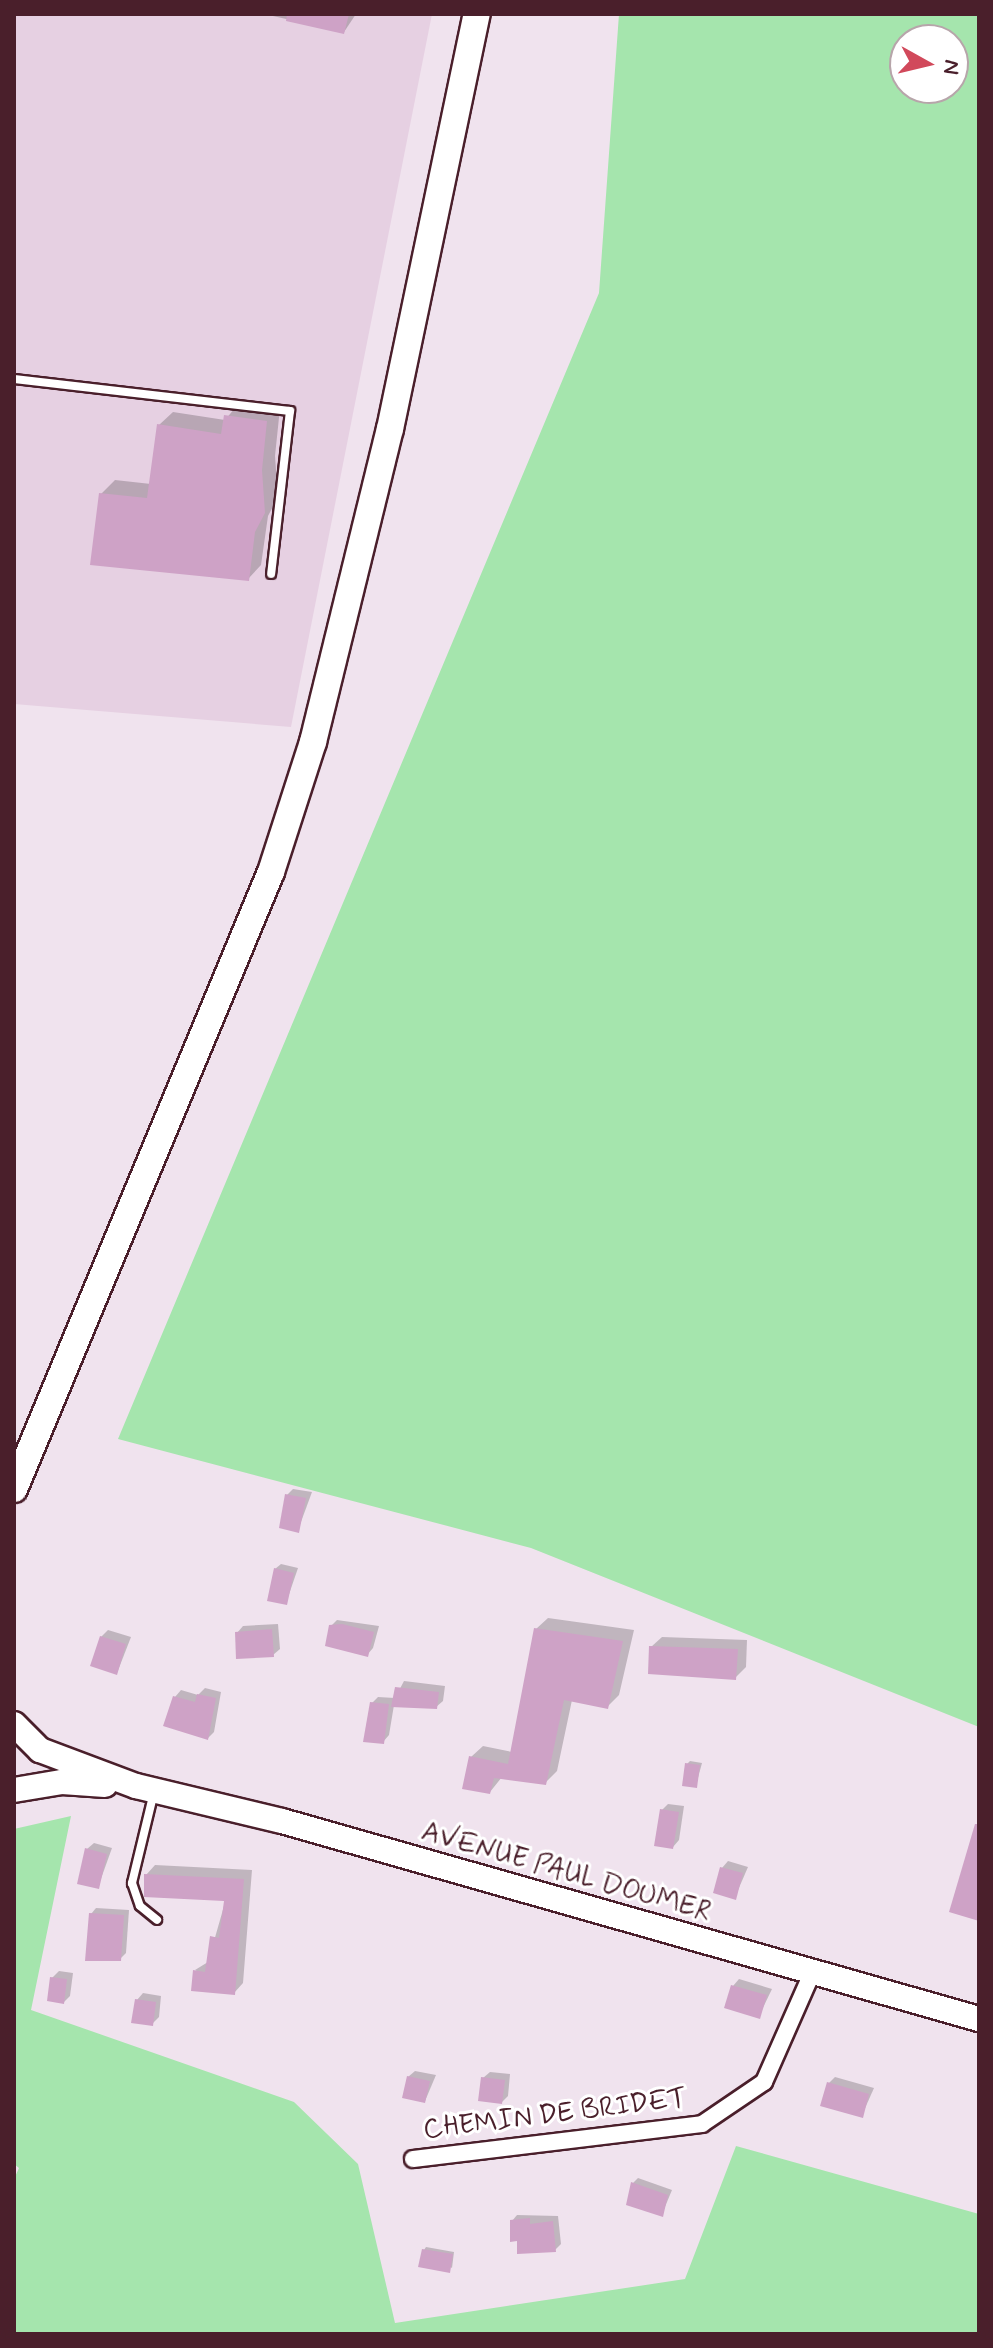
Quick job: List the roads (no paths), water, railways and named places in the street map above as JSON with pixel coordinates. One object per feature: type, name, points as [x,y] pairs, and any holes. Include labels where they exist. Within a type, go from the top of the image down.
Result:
[{"type":"main road","points":[[14,1489],[238,956],[313,742],[390,429],[477,14]]},
{"type":"main road","points":[[14,1724],[40,1750],[145,1789]]},
{"type":"main road","points":[[14,1790],[62,1782],[145,1789]]},
{"type":"main road","name":"AVENUE PAUL DOUMER","points":[[145,1789],[282,1821],[979,2019]]},
{"type":"street","name":"CHEMIN DE BRIDET","points":[[413,2159],[702,2124],[764,2082],[812,1973]]},
{"type":"lane","points":[[14,379],[290,411],[271,574]]},
{"type":"lane","points":[[145,1789],[132,1883],[140,1906],[157,1920]]}]
